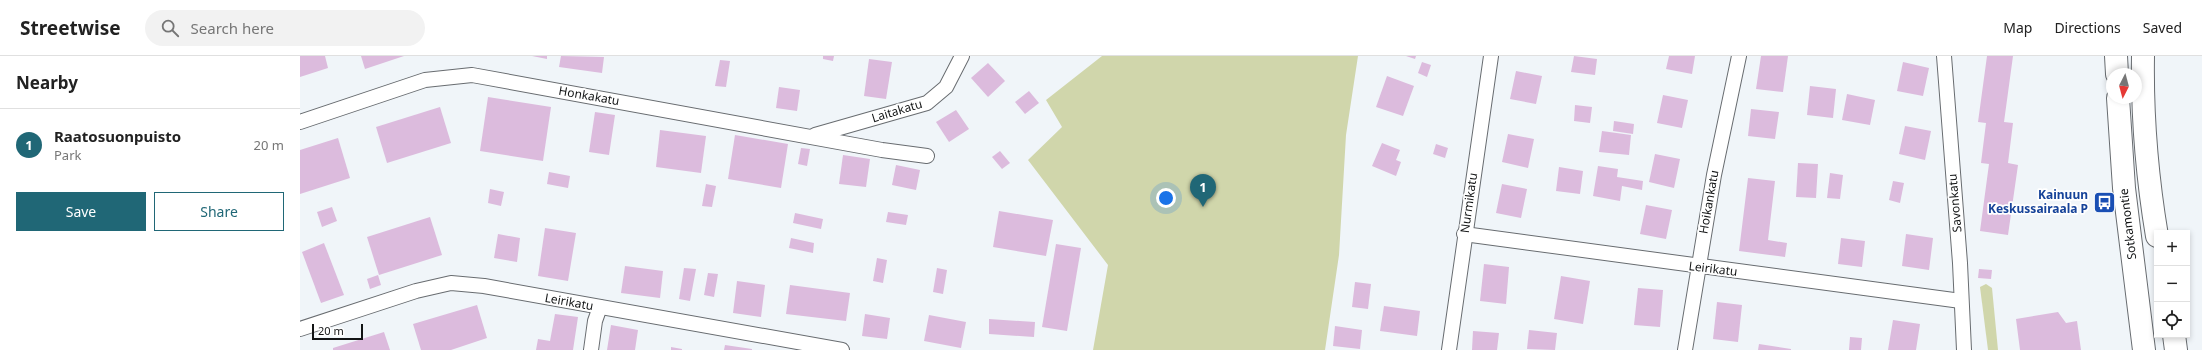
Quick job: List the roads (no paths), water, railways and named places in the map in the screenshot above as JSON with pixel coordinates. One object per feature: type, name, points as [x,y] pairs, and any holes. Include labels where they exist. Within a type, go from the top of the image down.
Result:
[{"type":"highway","points":[[2116,56],[2117,68]]},
{"type":"highway","points":[[2143,56],[2142,108],[2151,198],[2156,230]]},
{"type":"highway","name":"Sotkamontie","points":[[2118,104],[2124,188],[2144,350]]},
{"type":"highway","points":[[2174,338],[2176,350]]},
{"type":"street","name":"Laitakatu","points":[[810,137],[927,103],[946,87],[962,56]]},
{"type":"street","name":"Nurmikatu","points":[[1449,350],[1464,234],[1491,56]]},
{"type":"street","name":"Hoikankatu","points":[[1685,350],[1714,175],[1739,56]]},
{"type":"street","name":"Savonkatu","points":[[1944,56],[1960,262],[1964,350]]},
{"type":"street","name":"Honkakatu","points":[[300,122],[425,80],[472,75],[882,150],[927,156]]},
{"type":"street","name":"Leirikatu","points":[[1464,234],[1699,267],[1961,301]]},
{"type":"street","name":"Leirikatu","points":[[300,329],[416,291],[451,283],[484,286],[842,350]]},
{"type":"street","points":[[591,350],[595,322],[600,307]]},
{"type":"place","name":"Kainuun Keskussairaala P","points":[[2104,202]]},
{"type":"place","name":"Raatosuonpuisto","points":[[1203,207]]}]
